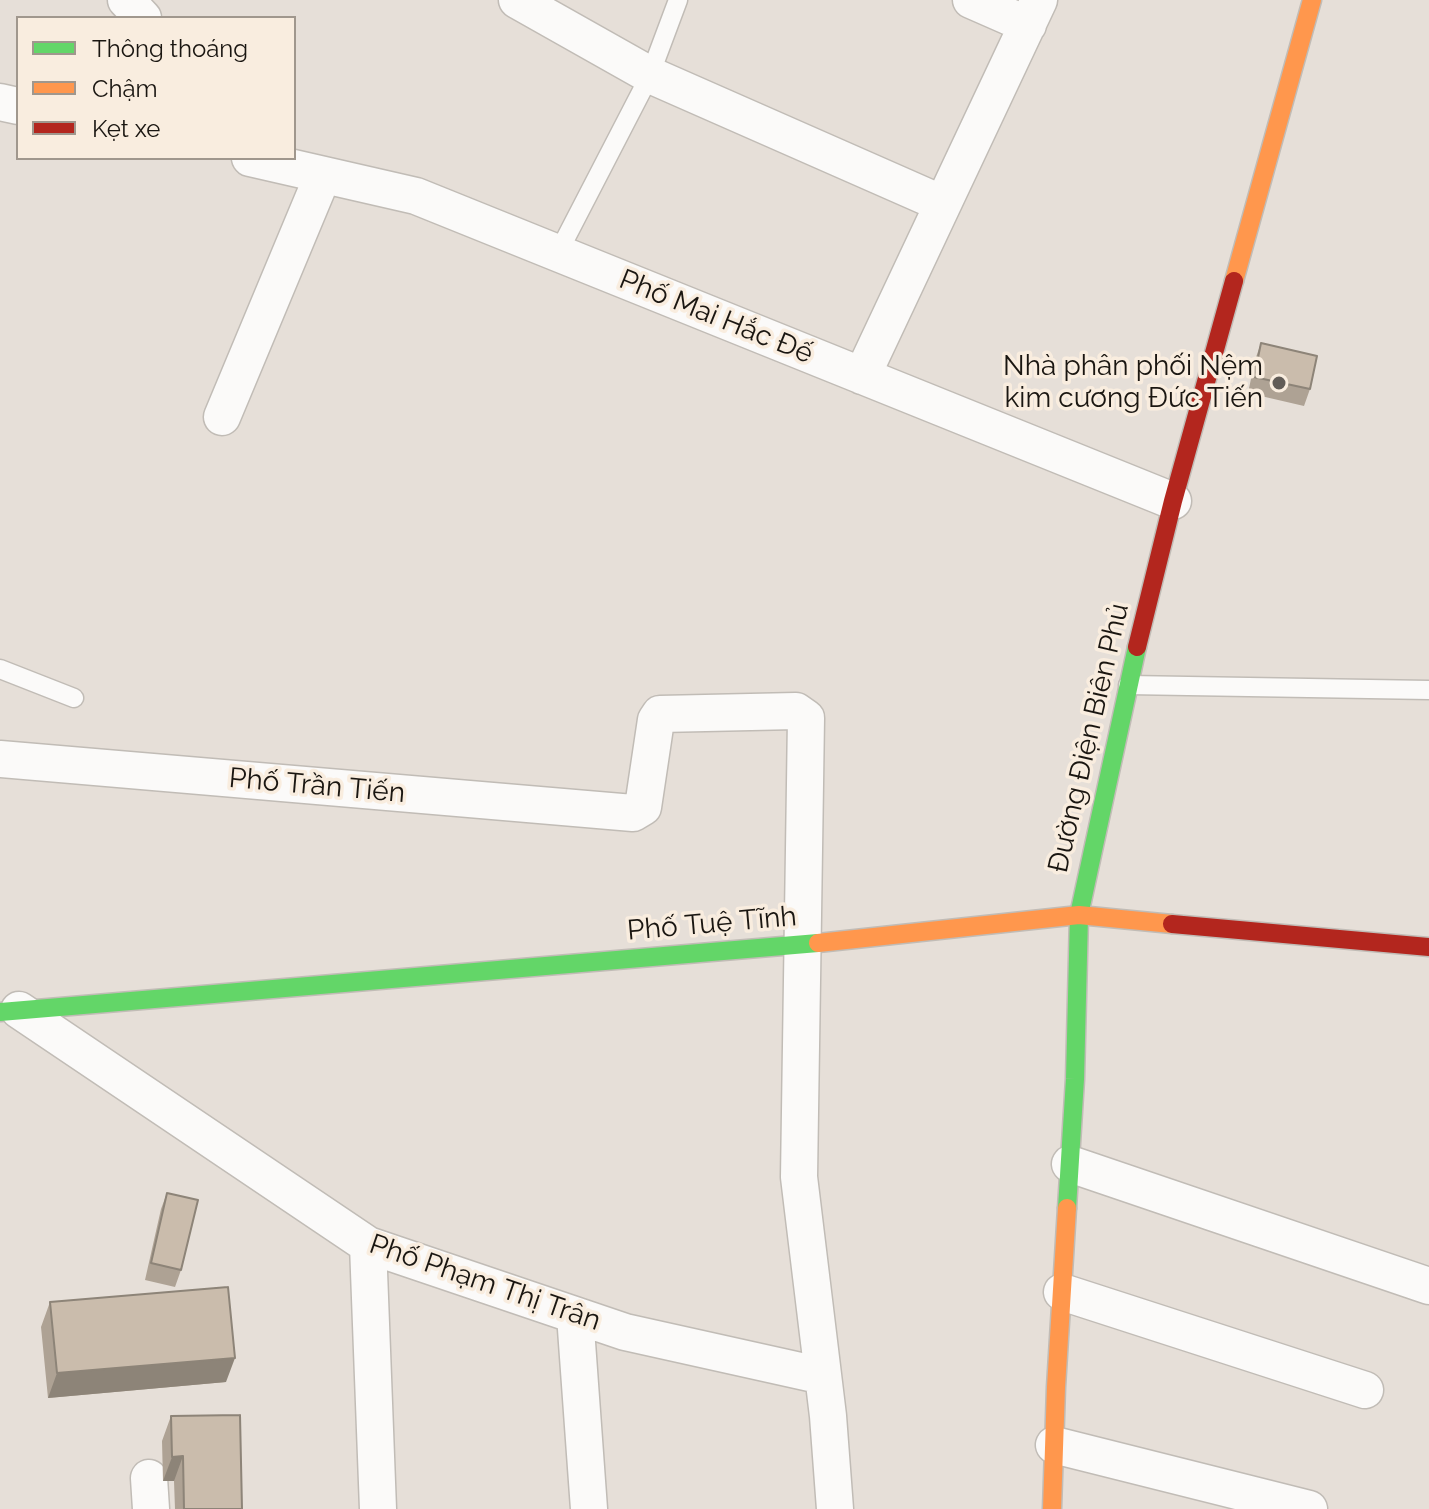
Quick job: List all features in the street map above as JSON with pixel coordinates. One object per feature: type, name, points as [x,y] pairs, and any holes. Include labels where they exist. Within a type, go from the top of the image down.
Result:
[{"type":"main road","name":"Đường Điện Biên Phủ","points":[[1052,1509],[1075,1079],[1079,915],[1128,685],[1173,501],[1312,0]]},
{"type":"main road","name":"Phố Tuệ Tĩnh","points":[[9,1011],[801,945],[1079,915],[1429,947]]},
{"type":"street","points":[[126,0],[141,16]]},
{"type":"street","points":[[517,0],[650,75],[943,204]]},
{"type":"street","points":[[862,376],[1034,12],[971,0]]},
{"type":"street","name":"Phố Mai Hắc Đế","points":[[270,161],[416,196],[1173,501]]},
{"type":"street","points":[[222,417],[323,175]]},
{"type":"street","name":"Phố Trần Tiến","points":[[0,759],[633,813],[643,807],[656,720],[660,714],[796,711],[806,718],[801,945]]},
{"type":"street","points":[[801,945],[799,1177],[823,1376],[835,1509]]},
{"type":"street","name":"Phố Phạm Thị Trân","points":[[9,1011],[368,1245],[625,1332],[823,1376]]},
{"type":"street","points":[[1070,1164],[1429,1286]]},
{"type":"street","points":[[368,1245],[378,1509]]},
{"type":"street","points":[[1062,1292],[1365,1390]]},
{"type":"street","points":[[575,1315],[589,1509]]},
{"type":"street","points":[[1054,1445],[1309,1509]]},
{"type":"lane","points":[[558,253],[650,75],[678,0]]},
{"type":"lane","points":[[0,669],[74,698]]},
{"type":"lane","points":[[1128,685],[1429,690]]},
{"type":"building","points":[[1261,343],[1317,356],[1310,389],[1254,377]]},
{"type":"building","points":[[167,1193],[198,1200],[181,1270],[151,1263]]},
{"type":"building","points":[[228,1287],[235,1358],[57,1373],[50,1302]]},
{"type":"building","points":[[240,1415],[242,1509],[184,1509],[183,1456],[172,1457],[171,1416]]},
{"type":"traffic: fast","points":[[1067,1208],[1075,1079],[1079,915],[1137,647]]},
{"type":"traffic: fast","points":[[0,1012],[818,943]]},
{"type":"traffic: slow","points":[[1234,281],[1312,0]]},
{"type":"traffic: slow","points":[[818,943],[1079,915],[1172,924]]},
{"type":"traffic: slow","points":[[1052,1509],[1067,1208]]},
{"type":"traffic: jam","points":[[1137,647],[1173,501],[1234,281]]},
{"type":"traffic: jam","points":[[1172,924],[1429,947]]},
{"type":"place","name":"Nhà phân phối Nệm kim cương Đức Tiến","points":[[1279,383]]}]
